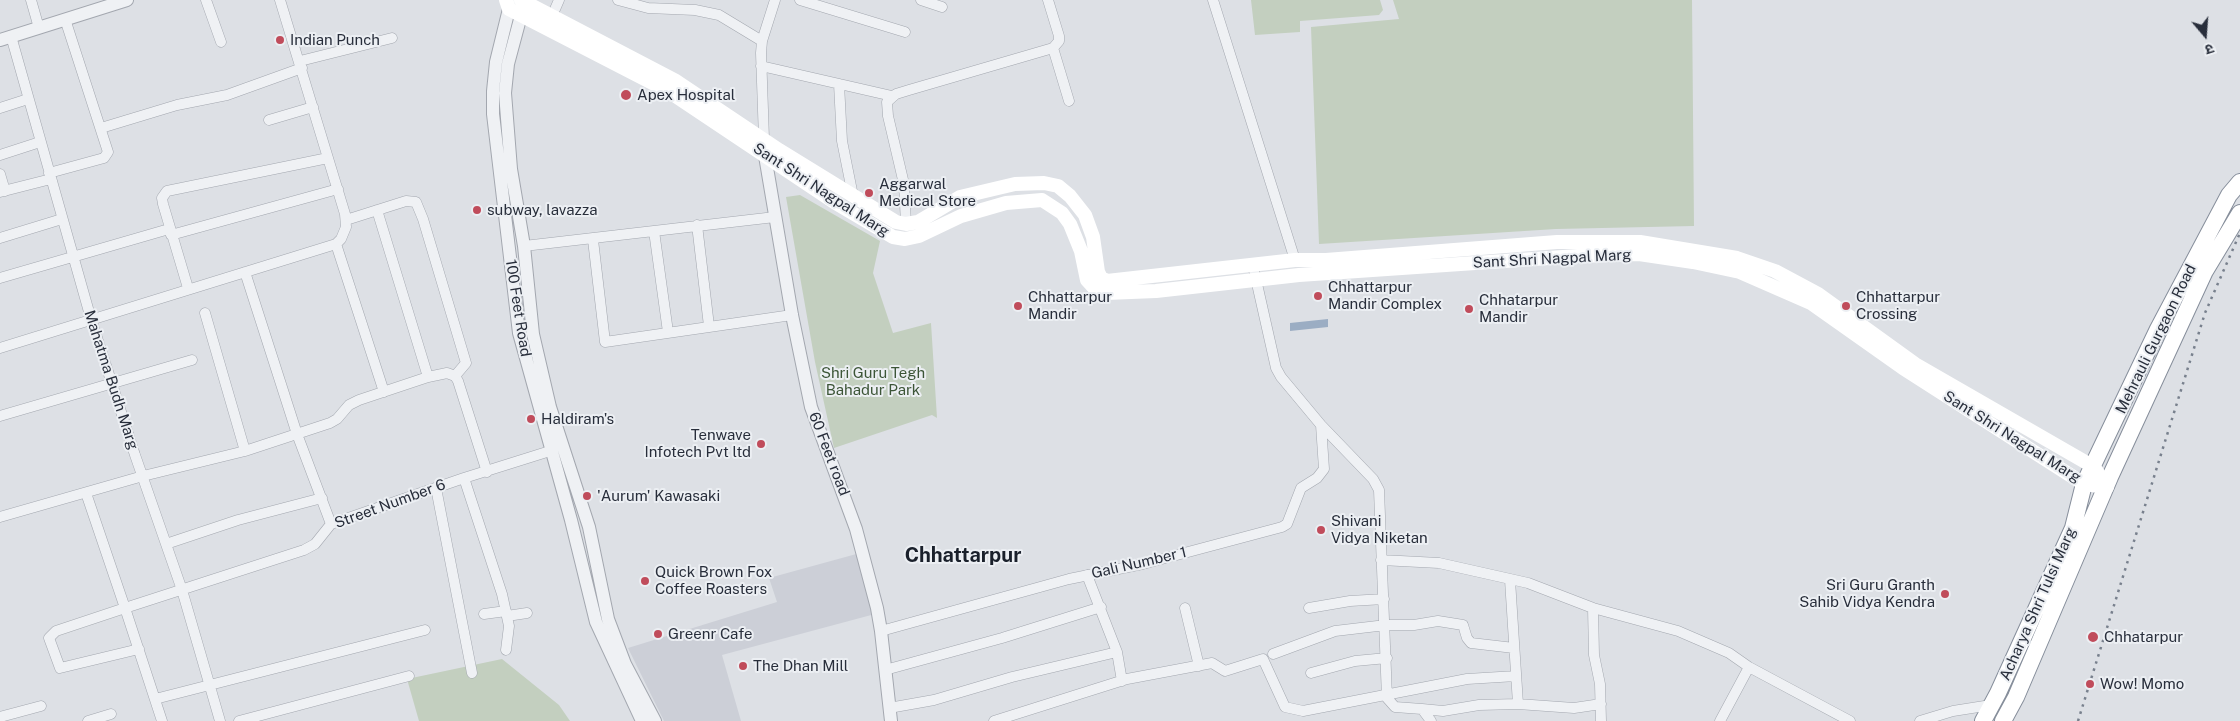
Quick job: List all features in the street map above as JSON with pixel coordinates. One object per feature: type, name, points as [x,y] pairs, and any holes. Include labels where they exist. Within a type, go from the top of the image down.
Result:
[{"type":"highway","name":"Mehrauli Gurgaon Road","points":[[2084,484],[2094,467],[2158,329],[2229,195],[2240,182]]},
{"type":"highway","name":"Acharya Shri Tulsi Marg","points":[[2003,721],[2016,698],[2107,487],[2205,272],[2223,238],[2240,213]]},
{"type":"highway","name":"Acharya Shri Tulsi Marg","points":[[1982,721],[2073,528],[2084,484]]},
{"type":"main road","name":"Sant Shri Nagpal Marg","points":[[516,4],[552,16],[676,81],[896,222],[906,224],[918,222],[960,197],[1015,184],[1044,183],[1058,186],[1070,196],[1085,215],[1093,237],[1098,272],[1101,278],[1107,281],[1295,260],[1510,253],[1639,254],[1693,262],[1740,272],[1811,303],[1903,368],[2084,484],[2107,487]]},
{"type":"main road","name":"Sant Shri Nagpal Marg","points":[[516,4],[668,91],[893,237],[905,239],[919,236],[961,216],[1006,203],[1042,200],[1062,213],[1070,224],[1081,251],[1087,280],[1097,291],[1106,293],[1156,291],[1510,253],[1557,242],[1640,242],[1737,258],[1775,271],[1818,294],[1915,364],[2094,467],[2107,487]]},
{"type":"street","points":[[31,0],[39,28]]},
{"type":"street","points":[[6,38],[127,0]]},
{"type":"street","points":[[206,0],[221,42]]},
{"type":"street","points":[[0,348],[188,288],[336,244],[345,234],[346,220],[338,189],[280,0]]},
{"type":"street","points":[[552,16],[559,0]]},
{"type":"street","points":[[618,0],[648,8],[695,10],[720,15],[762,41]]},
{"type":"street","points":[[764,139],[764,99],[761,66],[762,41],[775,0]]},
{"type":"street","points":[[800,0],[906,32]]},
{"type":"street","points":[[921,0],[942,7]]},
{"type":"street","points":[[761,66],[892,96],[1053,48],[1057,44],[1059,36],[1048,0]]},
{"type":"street","points":[[1214,0],[1295,260]]},
{"type":"street","name":"100 Feet Road","points":[[516,4],[505,93],[510,169],[524,246],[534,334],[550,406],[589,527],[608,619],[625,664],[655,721]]},
{"type":"street","name":"100 Feet Road","points":[[516,4],[496,62],[493,114],[519,333],[550,451],[571,520],[596,622],[642,721]]},
{"type":"street","points":[[0,174],[3,192],[106,157],[108,152],[101,128],[65,19]]},
{"type":"street","name":"Mahatma Budh Marg","points":[[6,38],[28,99],[91,319],[142,476],[182,590],[220,721]]},
{"type":"street","points":[[101,128],[177,105],[227,95],[301,65],[392,38]]},
{"type":"street","points":[[1053,48],[1069,101]]},
{"type":"street","points":[[840,84],[842,141],[853,196]]},
{"type":"street","points":[[892,96],[886,106],[904,184],[906,224]]},
{"type":"street","points":[[0,108],[28,99]]},
{"type":"street","points":[[269,120],[313,106]]},
{"type":"street","name":"60 Feet road","points":[[764,139],[764,155],[792,315],[811,407],[856,529],[881,631],[891,721]]},
{"type":"street","points":[[0,154],[40,142]]},
{"type":"street","points":[[188,288],[170,232],[162,198],[171,189],[328,158]]},
{"type":"street","points":[[0,278],[338,189]]},
{"type":"street","points":[[346,220],[412,200],[420,208],[466,363],[454,376]]},
{"type":"street","points":[[377,210],[428,376]]},
{"type":"street","points":[[524,246],[593,240],[697,225],[775,217]]},
{"type":"street","points":[[0,238],[62,219]]},
{"type":"street","points":[[697,225],[709,326]]},
{"type":"street","points":[[654,231],[668,332]]},
{"type":"street","points":[[593,240],[605,342],[792,315]]},
{"type":"street","points":[[336,244],[384,392]]},
{"type":"street","points":[[1253,266],[1276,368],[1287,387],[1377,485],[1380,496],[1387,694],[1390,703],[1395,707],[1442,711],[1478,705],[1518,704],[1564,708],[1601,704]]},
{"type":"street","points":[[245,272],[297,434],[331,524]]},
{"type":"street","points":[[205,313],[245,452]]},
{"type":"street","points":[[0,416],[192,360]]},
{"type":"street","points":[[0,516],[142,476],[245,452],[330,423],[337,419],[349,405],[428,376],[447,373],[454,376],[486,472]]},
{"type":"street","name":"Gali Number 1","points":[[881,631],[1088,575],[1143,564],[1287,524],[1294,510],[1298,492],[1324,469],[1321,425]]},
{"type":"street","name":"Street Number 6","points":[[139,649],[61,671],[49,638],[56,631],[304,550],[315,544],[331,524],[464,478],[550,451]]},
{"type":"street","points":[[464,478],[510,626],[506,650]]},
{"type":"street","points":[[436,488],[472,673]]},
{"type":"street","points":[[86,493],[162,721]]},
{"type":"street","points":[[166,544],[238,520],[322,498]]},
{"type":"street","points":[[1381,560],[1439,563],[1538,586],[1593,608],[1678,631],[1729,653],[1749,667],[1850,721]]},
{"type":"street","points":[[1088,575],[1116,652],[1122,682]]},
{"type":"street","points":[[1510,580],[1518,704]]},
{"type":"street","points":[[1308,608],[1350,601],[1384,600]]},
{"type":"street","points":[[885,670],[1002,638],[1101,607]]},
{"type":"street","points":[[1185,608],[1199,666]]},
{"type":"street","points":[[1593,608],[1594,655],[1601,704],[1601,721]]},
{"type":"street","points":[[484,614],[527,613]]},
{"type":"street","points":[[1273,654],[1335,631],[1386,625],[1410,626],[1427,622],[1448,621],[1463,625],[1467,638],[1471,643],[1514,648]]},
{"type":"street","points":[[155,699],[425,630]]},
{"type":"street","points":[[889,708],[934,700],[1012,676],[1116,652]]},
{"type":"street","points":[[1311,674],[1355,661],[1387,658]]},
{"type":"street","points":[[994,721],[1122,682],[1212,663],[1225,671],[1263,659],[1285,707],[1303,711],[1365,701],[1387,694],[1467,680],[1516,676]]},
{"type":"street","points":[[1720,721],[1749,667]]},
{"type":"street","points":[[239,721],[409,676]]},
{"type":"street","points":[[1920,721],[1953,711],[1991,705]]},
{"type":"street","points":[[0,718],[41,706]]},
{"type":"street","points":[[1422,710],[1431,721]]},
{"type":"street","points":[[88,721],[111,714]]},
{"type":"street","points":[[0,718],[14,721]]},
{"type":"shaded area","name":"The Dhan Mill","points":[[860,553],[875,614],[722,655],[741,721],[664,721],[628,648],[777,602],[769,578]]},
{"type":"green space","points":[[1251,0],[1380,0],[1383,10],[1379,15],[1300,21],[1300,32],[1255,35]]},
{"type":"green space","points":[[1393,0],[1692,0],[1694,226],[1556,229],[1319,244],[1311,27],[1399,19]]},
{"type":"green space","name":"Shri Guru Tegh Bahadur Park","points":[[800,195],[880,241],[873,273],[893,333],[931,323],[937,418],[932,415],[834,448],[815,362],[786,197]]},
{"type":"green space","points":[[502,659],[559,705],[570,721],[419,721],[407,679]]},
{"type":"water","points":[[1328,319],[1328,327],[1290,331],[1290,323]]},
{"type":"railway","points":[[2078,721],[2205,313],[2240,233]]},
{"type":"place","name":"Indian Punch","points":[[280,40]]},
{"type":"place","name":"Apex Hospital","points":[[626,95]]},
{"type":"place","name":"Aggarwal Medical Store","points":[[869,193]]},
{"type":"place","name":"subway, lavazza","points":[[477,210]]},
{"type":"place","name":"Chhattarpur Mandir Complex","points":[[1318,296]]},
{"type":"place","name":"Chhattarpur Mandir","points":[[1018,306]]},
{"type":"place","name":"Chhattarpur Crossing","points":[[1846,306]]},
{"type":"place","name":"Chhatarpur Mandir","points":[[1469,309]]},
{"type":"place","name":"Haldiram's","points":[[531,419]]},
{"type":"place","name":"Tenwave Infotech Pvt ltd","points":[[761,444]]},
{"type":"place","name":"'Aurum' Kawasaki","points":[[587,496]]},
{"type":"place","name":"Shivani Vidya Niketan","points":[[1321,530]]},
{"type":"place","name":"Quick Brown Fox Coffee Roasters","points":[[645,581]]},
{"type":"place","name":"Sri Guru Granth Sahib Vidya Kendra","points":[[1945,594]]},
{"type":"place","name":"Greenr Cafe","points":[[658,634]]},
{"type":"place","name":"Chhatarpur","points":[[2093,637]]},
{"type":"place","name":"The Dhan Mill","points":[[743,666]]},
{"type":"place","name":"Wow! Momo","points":[[2090,684]]},
{"type":"district","name":"Chhattarpur","points":[[963,556]]}]
